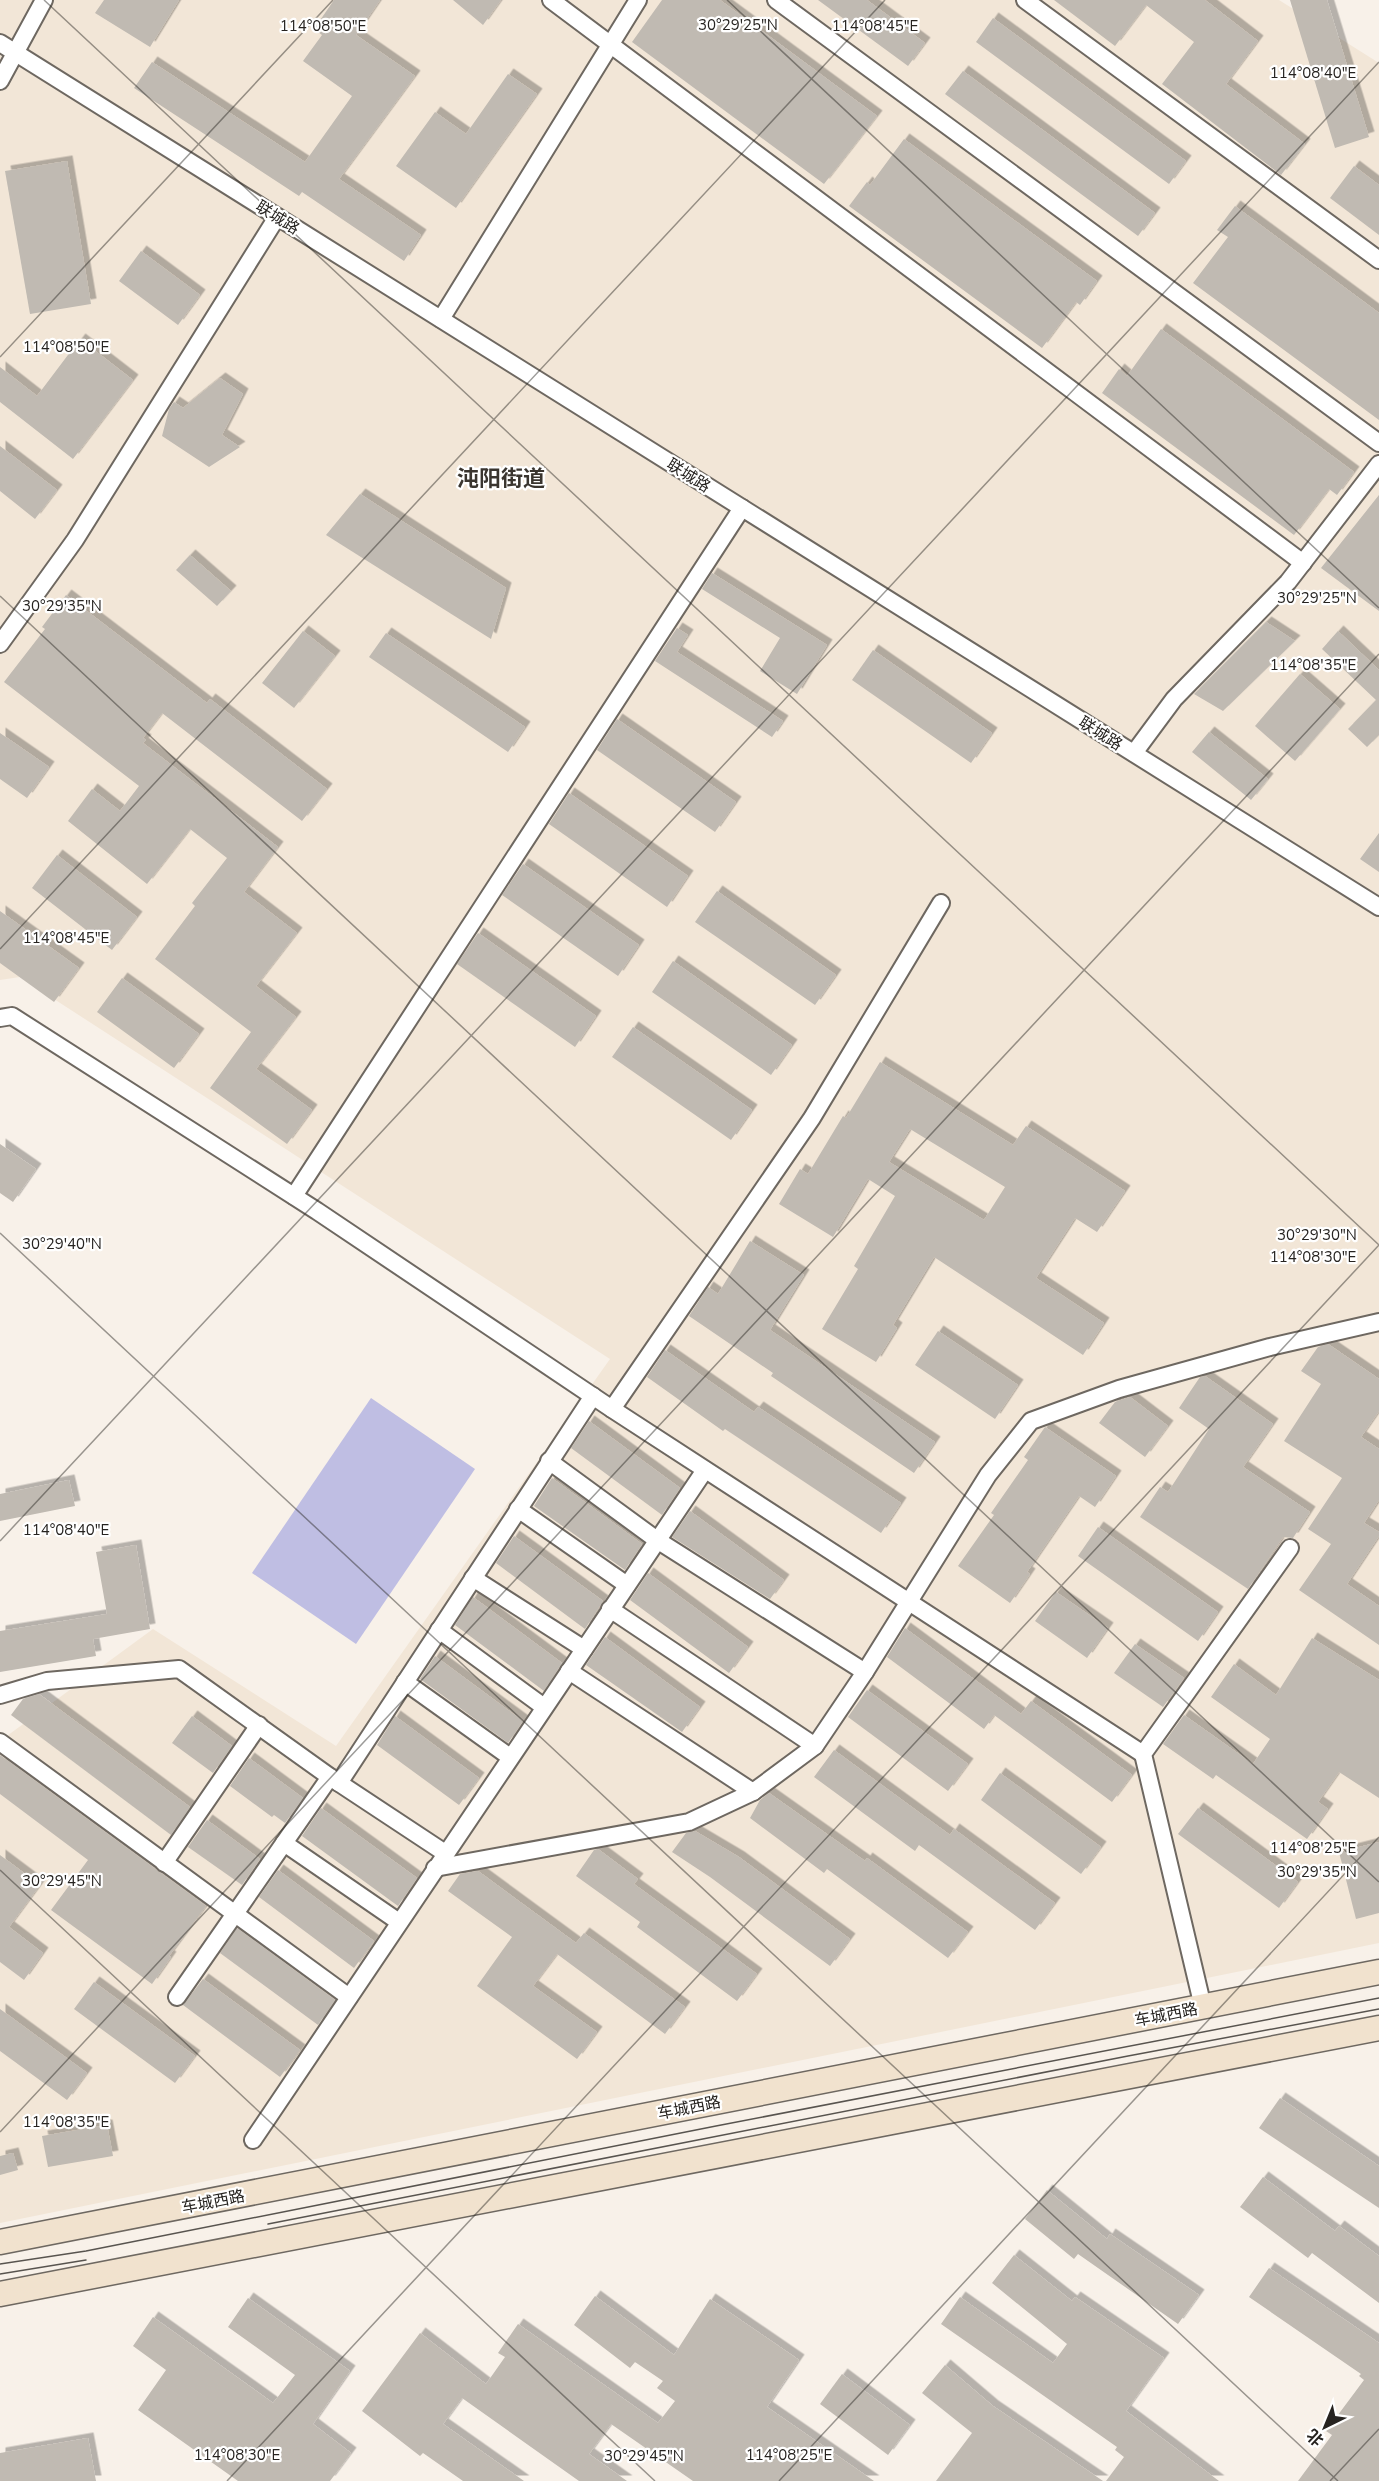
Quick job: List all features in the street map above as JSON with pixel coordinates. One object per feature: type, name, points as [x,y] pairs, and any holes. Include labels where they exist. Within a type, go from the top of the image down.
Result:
[{"type":"main road","name":"车城西路","points":[[0,2242],[1379,1972]]},
{"type":"main road","points":[[0,2294],[1379,2028]]},
{"type":"street","points":[[0,81],[44,0]]},
{"type":"street","points":[[551,0],[1303,563]]},
{"type":"street","points":[[441,320],[638,0]]},
{"type":"street","points":[[776,0],[1379,443]]},
{"type":"street","points":[[1025,0],[1379,260]]},
{"type":"street","name":"联城路","points":[[0,43],[1379,907]]},
{"type":"street","points":[[0,644],[75,540],[277,217]]},
{"type":"street","points":[[1134,753],[1174,699],[1288,582],[1379,464]]},
{"type":"street","points":[[294,1196],[742,508]]},
{"type":"street","points":[[612,1409],[812,1118],[941,903]]},
{"type":"street","points":[[0,1018],[12,1016],[294,1196],[592,1396],[1143,1754],[1203,2007]]},
{"type":"street","points":[[435,1868],[689,1822],[753,1792],[815,1746],[866,1672],[988,1475],[1031,1421],[1119,1389],[1270,1347],[1379,1322]]},
{"type":"street","points":[[177,1996],[284,1843],[335,1780],[405,1682],[592,1396]]},
{"type":"street","points":[[549,1461],[657,1540],[866,1672]]},
{"type":"street","points":[[253,2140],[444,1853],[705,1470]]},
{"type":"street","points":[[519,1509],[627,1585]]},
{"type":"street","points":[[1143,1754],[1290,1548]]},
{"type":"street","points":[[473,1578],[584,1649]]},
{"type":"street","points":[[610,1609],[815,1746]]},
{"type":"street","points":[[439,1630],[544,1707]]},
{"type":"street","points":[[0,1695],[47,1681],[178,1669],[335,1780],[444,1853]]},
{"type":"street","points":[[569,1671],[753,1792]]},
{"type":"street","points":[[405,1682],[510,1757]]},
{"type":"street","points":[[164,1863],[259,1725]]},
{"type":"street","points":[[0,1742],[349,1997]]},
{"type":"street","points":[[284,1843],[399,1922]]},
{"type":"shaded area","points":[[0,0],[1279,0],[1379,63],[1379,1943],[0,2223],[0,1741],[153,1629],[336,1746],[610,1359],[20,977],[0,980]]},
{"type":"shaded area","points":[[371,1398],[475,1469],[356,1644],[252,1573]]},
{"type":"building","points":[[104,0],[179,0],[150,47],[95,13]]},
{"type":"building","points":[[334,0],[380,0],[356,35],[415,76],[339,179],[421,235],[404,261],[302,192],[299,196],[134,88],[152,62],[305,162],[352,96],[303,61],[322,35],[314,29]]},
{"type":"building","points":[[453,0],[501,0],[483,25]]},
{"type":"building","points":[[662,0],[720,0],[877,116],[824,184],[632,42]]},
{"type":"building","points":[[818,0],[867,0],[925,43],[908,66]]},
{"type":"building","points":[[1054,0],[1205,0],[1258,41],[1226,84],[1305,144],[1281,175],[1162,84],[1194,42],[1146,5],[1115,46]]},
{"type":"building","points":[[1290,0],[1327,0],[1369,137],[1335,148]]},
{"type":"building","points":[[993,18],[1186,161],[1169,184],[976,42]]},
{"type":"building","points":[[963,71],[1155,213],[1138,236],[945,94]]},
{"type":"building","points":[[508,74],[537,94],[456,208],[396,166],[435,112],[466,134]]},
{"type":"building","points":[[904,139],[1097,281],[1080,305],[1076,302],[1042,348],[849,206],[867,182],[870,185]]},
{"type":"building","points":[[67,161],[91,304],[30,314],[5,171]]},
{"type":"building","points":[[1354,166],[1379,185],[1379,235],[1330,198]]},
{"type":"building","points":[[1235,206],[1379,313],[1379,420],[1193,283],[1228,237],[1217,230]]},
{"type":"building","points":[[141,251],[200,295],[178,325],[119,281]]},
{"type":"building","points":[[1161,329],[1354,472],[1337,495],[1329,489],[1294,535],[1102,393],[1119,369],[1127,376]]},
{"type":"building","points":[[80,339],[133,380],[73,459],[0,402],[0,367],[37,396]]},
{"type":"building","points":[[220,378],[243,394],[222,435],[240,447],[209,467],[162,436],[169,409],[174,402],[183,408]]},
{"type":"building","points":[[0,446],[57,490],[35,519],[0,491]]},
{"type":"building","points":[[360,494],[506,588],[491,639],[326,535]]},
{"type":"building","points":[[1379,495],[1379,611],[1321,568]]},
{"type":"building","points":[[190,555],[231,591],[217,606],[176,570]]},
{"type":"building","points":[[712,573],[827,645],[797,694],[760,671],[780,638],[702,589]]},
{"type":"building","points":[[66,595],[207,703],[210,699],[327,789],[302,821],[162,713],[143,738],[146,740],[143,743],[278,847],[244,892],[297,933],[256,986],[296,1017],[256,1069],[312,1110],[287,1144],[210,1088],[251,1032],[155,959],[195,906],[192,903],[227,858],[190,829],[147,884],[68,821],[92,789],[120,811],[139,786],[4,682],[45,629],[42,627]]},
{"type":"building","points":[[1266,622],[1295,641],[1223,711],[1194,694]]},
{"type":"building","points":[[677,628],[688,635],[677,652],[783,721],[772,737],[655,661]]},
{"type":"building","points":[[303,631],[335,656],[294,708],[262,683]]},
{"type":"building","points":[[1338,631],[1379,670],[1379,735],[1367,747],[1348,729],[1376,700],[1322,649]]},
{"type":"building","points":[[386,633],[525,727],[508,752],[369,657]]},
{"type":"building","points":[[873,650],[992,733],[971,763],[852,680]]},
{"type":"building","points":[[1300,674],[1340,709],[1295,761],[1255,726]]},
{"type":"building","points":[[617,719],[736,802],[715,832],[597,750]]},
{"type":"building","points":[[1209,732],[1268,779],[1251,800],[1192,752]]},
{"type":"building","points":[[0,733],[49,767],[27,798],[0,779]]},
{"type":"building","points":[[569,793],[688,876],[667,907],[549,824]]},
{"type":"building","points":[[1379,833],[1379,872],[1360,859]]},
{"type":"building","points":[[57,855],[137,917],[112,950],[32,888]]},
{"type":"building","points":[[523,864],[639,945],[618,976],[502,895]]},
{"type":"building","points":[[717,891],[836,975],[815,1005],[695,922]]},
{"type":"building","points":[[0,911],[79,968],[54,1002],[0,963]]},
{"type":"building","points":[[478,933],[596,1016],[575,1047],[457,964]]},
{"type":"building","points":[[673,961],[792,1045],[771,1075],[652,992]]},
{"type":"building","points":[[122,978],[199,1034],[174,1068],[97,1012]]},
{"type":"building","points":[[633,1027],[752,1110],[731,1140],[612,1057]]},
{"type":"building","points":[[880,1062],[1013,1145],[1026,1126],[1125,1191],[1097,1232],[1075,1218],[1036,1278],[1104,1323],[1083,1355],[934,1257],[893,1325],[897,1328],[876,1362],[822,1329],[858,1269],[854,1266],[895,1196],[868,1179],[833,1237],[779,1204],[800,1169],[808,1174],[843,1116],[846,1118]],"holes":[[[910,1129],[1005,1187],[984,1220],[889,1162]]]},
{"type":"building","points":[[0,1144],[36,1169],[13,1202],[0,1193]]},
{"type":"building","points":[[750,1241],[804,1275],[770,1330],[935,1442],[914,1473],[771,1376],[773,1373],[689,1316],[708,1287],[718,1294]]},
{"type":"building","points":[[938,1331],[1018,1385],[995,1419],[915,1365]]},
{"type":"building","points":[[1328,1344],[1379,1379],[1379,1411],[1361,1437],[1379,1449],[1379,1500],[1364,1523],[1379,1532],[1379,1536],[1347,1584],[1379,1606],[1379,1645],[1299,1590],[1331,1544],[1308,1529],[1342,1478],[1284,1441],[1321,1384],[1301,1371],[1318,1347]]},
{"type":"building","points":[[665,1350],[754,1412],[758,1407],[901,1503],[881,1533],[725,1429],[723,1431],[647,1377]]},
{"type":"building","points":[[1205,1376],[1273,1424],[1243,1467],[1310,1512],[1293,1538],[1283,1537],[1248,1589],[1140,1517],[1160,1487],[1168,1492],[1209,1429],[1179,1408],[1200,1377]]},
{"type":"building","points":[[1130,1397],[1168,1426],[1145,1457],[1099,1423],[1115,1402]]},
{"type":"building","points":[[589,1421],[680,1488],[662,1515],[571,1448]]},
{"type":"building","points":[[1045,1427],[1116,1476],[1095,1507],[1079,1496],[1027,1572],[1030,1574],[1010,1603],[958,1566],[994,1515],[991,1513],[1028,1460],[1024,1457]]},
{"type":"building","points":[[552,1478],[642,1544],[625,1570],[534,1506]]},
{"type":"building","points":[[69,1480],[75,1506],[0,1521],[0,1494]]},
{"type":"building","points":[[690,1511],[784,1580],[770,1599],[672,1537]]},
{"type":"building","points":[[1098,1527],[1218,1612],[1198,1641],[1078,1556]]},
{"type":"building","points":[[514,1536],[603,1601],[585,1629],[496,1563]]},
{"type":"building","points":[[136,1545],[150,1629],[93,1639],[96,1656],[0,1672],[0,1631],[107,1614],[96,1552]]},
{"type":"building","points":[[648,1573],[748,1647],[729,1673],[630,1600]]},
{"type":"building","points":[[1056,1592],[1108,1628],[1087,1658],[1035,1621]]},
{"type":"building","points":[[473,1597],[562,1663],[544,1691],[455,1625]]},
{"type":"building","points":[[905,1628],[1021,1714],[1031,1701],[1132,1775],[1112,1802],[994,1715],[984,1729],[887,1657]]},
{"type":"building","points":[[605,1637],[700,1707],[682,1732],[586,1665]]},
{"type":"building","points":[[1312,1638],[1379,1680],[1379,1798],[1339,1772],[1318,1802],[1328,1809],[1307,1839],[1216,1775],[1213,1779],[1163,1744],[1184,1715],[1253,1764],[1270,1739],[1211,1697],[1234,1664],[1276,1695]]},
{"type":"building","points":[[1135,1644],[1184,1678],[1163,1707],[1114,1673]]},
{"type":"building","points":[[435,1656],[523,1721],[508,1743],[420,1679]]},
{"type":"building","points":[[867,1690],[968,1764],[948,1791],[848,1717]]},
{"type":"building","points":[[39,1694],[190,1807],[171,1835],[11,1715],[23,1699]]},
{"type":"building","points":[[192,1716],[232,1746],[213,1773],[172,1743]]},
{"type":"building","points":[[395,1716],[479,1778],[459,1805],[377,1745]]},
{"type":"building","points":[[834,1750],[950,1835],[954,1829],[1055,1903],[1035,1930],[919,1845],[915,1851],[814,1777]]},
{"type":"building","points":[[0,1755],[206,1906],[169,1956],[171,1957],[152,1984],[51,1910],[88,1860],[0,1794]]},
{"type":"building","points":[[249,1758],[303,1798],[285,1823],[274,1815],[272,1817],[230,1786]]},
{"type":"building","points":[[1000,1773],[1101,1847],[1081,1874],[981,1800]]},
{"type":"building","points":[[769,1793],[865,1861],[867,1858],[968,1932],[948,1958],[827,1869],[824,1873],[750,1818],[760,1800]]},
{"type":"building","points":[[321,1808],[417,1878],[398,1906],[302,1836]]},
{"type":"building","points":[[1198,1808],[1298,1882],[1279,1908],[1178,1834]]},
{"type":"building","points":[[207,1820],[260,1859],[242,1885],[188,1847]]},
{"type":"building","points":[[695,1831],[739,1857],[850,1939],[830,1966],[710,1877],[672,1852],[686,1833]]},
{"type":"building","points":[[1379,1842],[1379,1913],[1356,1919],[1339,1852]]},
{"type":"building","points":[[598,1849],[638,1879],[634,1884],[757,1974],[737,2001],[637,1927],[640,1922],[576,1876],[594,1850]]},
{"type":"building","points":[[0,1855],[40,1885],[9,1927],[43,1953],[24,1980],[0,1962]]},
{"type":"building","points":[[278,1870],[374,1941],[354,1968],[259,1897]]},
{"type":"building","points":[[478,1871],[576,1943],[584,1933],[685,2007],[665,2034],[557,1954],[533,1986],[597,2032],[577,2059],[477,1986],[512,1937],[448,1891],[460,1874]]},
{"type":"building","points":[[237,1928],[335,2000],[318,2025],[220,1953]]},
{"type":"building","points":[[203,1979],[300,2050],[280,2077],[183,2005]]},
{"type":"building","points":[[94,1982],[195,2056],[175,2083],[74,2009]]},
{"type":"building","points":[[0,2009],[87,2073],[67,2100],[0,2051]]},
{"type":"building","points":[[1280,2098],[1379,2166],[1379,2208],[1259,2128]]},
{"type":"building","points":[[107,2125],[113,2156],[48,2167],[42,2136]]},
{"type":"building","points":[[13,2153],[18,2170],[0,2175],[0,2156]]},
{"type":"building","points":[[1263,2177],[1335,2231],[1339,2226],[1379,2256],[1379,2303],[1312,2253],[1308,2258],[1240,2207]]},
{"type":"building","points":[[1047,2190],[1107,2239],[1110,2234],[1199,2295],[1178,2324],[1078,2254],[1074,2259],[1025,2219]]},
{"type":"building","points":[[1014,2255],[1072,2301],[1075,2297],[1164,2358],[1126,2411],[1219,2481],[1106,2481],[1124,2457],[1115,2450],[1117,2447],[941,2324],[960,2297],[1053,2363],[1067,2344],[992,2283]]},
{"type":"building","points":[[1269,2268],[1379,2343],[1379,2481],[1298,2481],[1332,2435],[1326,2431],[1364,2380],[1359,2376],[1361,2374],[1249,2297]]},
{"type":"building","points":[[595,2296],[674,2355],[710,2299],[799,2360],[767,2407],[874,2481],[693,2481],[611,2424],[589,2454],[627,2481],[579,2481],[462,2398],[443,2424],[524,2481],[463,2481],[423,2453],[420,2456],[362,2411],[420,2333],[486,2384],[505,2357],[498,2353],[518,2324],[658,2423],[675,2401],[657,2388],[663,2381],[635,2362],[630,2368],[574,2325]]},
{"type":"building","points":[[248,2298],[350,2371],[313,2424],[351,2453],[330,2481],[238,2481],[138,2410],[166,2370],[133,2346],[153,2317],[273,2403],[295,2375],[228,2327]]},
{"type":"building","points":[[945,2365],[993,2406],[1103,2481],[936,2481],[972,2433],[922,2393]]},
{"type":"building","points":[[842,2374],[910,2425],[888,2455],[820,2404]]},
{"type":"building","points":[[88,2438],[96,2481],[0,2481],[0,2453]]},
{"type":"tram line","points":[[0,2264],[86,2251],[1379,1998]]},
{"type":"tram line","points":[[268,2224],[1379,2009]]},
{"type":"tram line","points":[[0,2274],[86,2260]]},
{"type":"district","name":"沌阳街道","points":[[501,478]]}]
